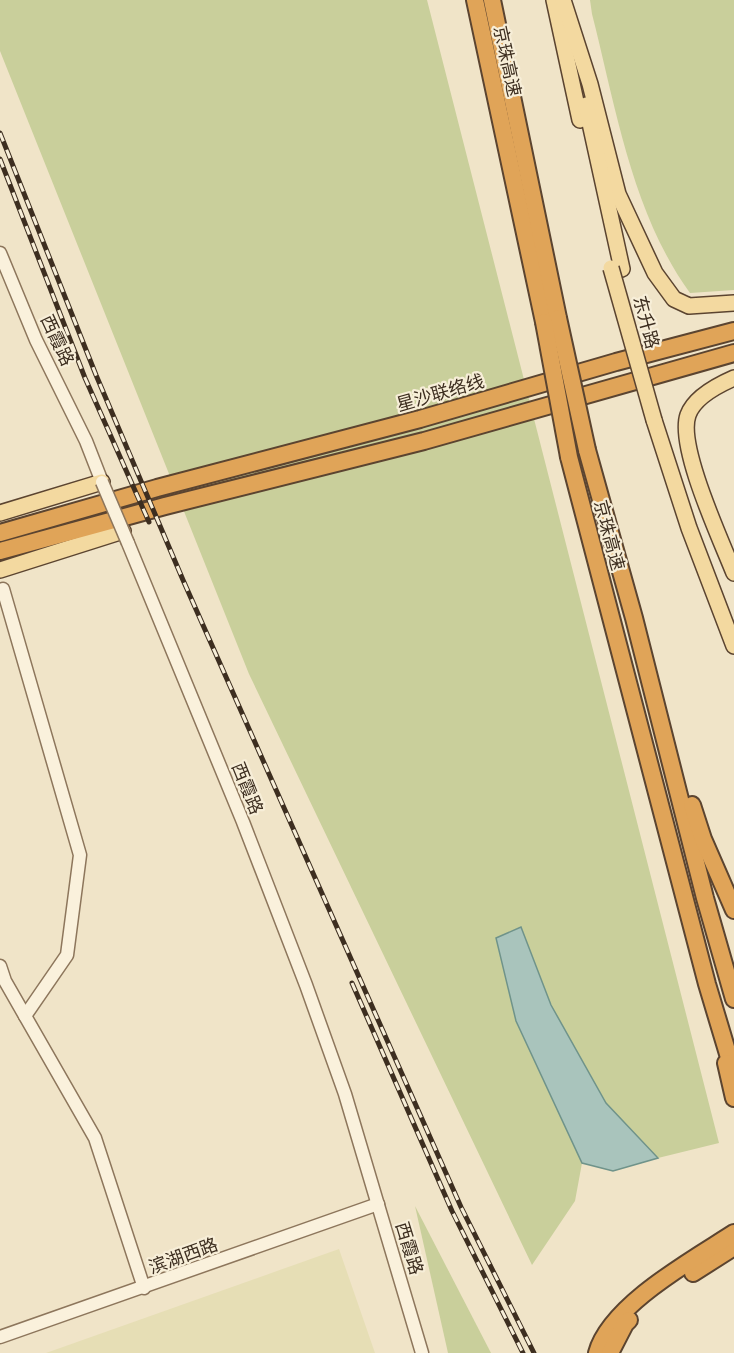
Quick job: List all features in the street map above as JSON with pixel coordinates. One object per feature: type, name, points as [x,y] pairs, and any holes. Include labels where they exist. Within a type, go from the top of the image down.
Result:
[{"type":"highway","name":"京珠高速","points":[[475,0],[551,320],[634,618],[702,887],[734,999]]},
{"type":"highway","name":"京珠高速","points":[[492,0],[551,320],[569,457],[707,984],[734,1074]]},
{"type":"highway","name":"星沙联络线","points":[[0,533],[734,331]]},
{"type":"highway","points":[[0,551],[165,506],[424,441],[734,353]]},
{"type":"highway","points":[[634,618],[703,839],[734,910]]},
{"type":"highway","points":[[707,984],[734,1098]]},
{"type":"highway","points":[[597,1353],[600,1344],[623,1312],[670,1274],[734,1233]]},
{"type":"highway","points":[[610,1353],[625,1324],[657,1295],[734,1247]]},
{"type":"main road","name":"东升路","points":[[554,0],[617,269],[658,419],[689,528],[734,646]]},
{"type":"main road","name":"东升路","points":[[563,0],[617,269]]},
{"type":"main road","points":[[563,0],[590,84],[618,194],[655,273],[674,299],[689,306],[734,303]]},
{"type":"main road","points":[[734,378],[698,399],[688,413],[686,427],[691,462],[734,573]]},
{"type":"main road","name":"东升路","points":[[658,419],[734,627]]},
{"type":"main road","points":[[0,513],[102,482]]},
{"type":"main road","points":[[0,570],[125,537]]},
{"type":"street","name":"西霞路","points":[[0,253],[36,340],[86,441],[243,822],[306,985],[345,1094],[422,1353]]},
{"type":"street","points":[[3,589],[80,855],[67,956],[25,1016]]},
{"type":"street","points":[[0,966],[5,981],[95,1138],[144,1288]]},
{"type":"street","name":"滨湖西路","points":[[0,1337],[378,1204]]},
{"type":"shaded area","points":[[339,1249],[375,1353],[46,1353]]},
{"type":"green space","points":[[0,0],[427,0],[719,1143],[658,1158],[606,1103],[551,1005],[521,927],[516,1021],[582,1163],[575,1201],[532,1265],[249,674],[0,51]]},
{"type":"green space","points":[[590,0],[734,0],[734,290],[690,293],[670,262],[654,229],[628,159]]},
{"type":"green space","points":[[415,1206],[491,1353],[448,1353]]},
{"type":"water","points":[[521,927],[551,1005],[606,1103],[658,1158],[613,1171],[582,1163],[516,1021],[496,938]]},
{"type":"railway","points":[[0,133],[96,375],[183,580],[461,1207],[534,1353]]},
{"type":"railway","points":[[0,159],[85,378],[149,522]]},
{"type":"railway","points":[[352,983],[452,1211],[523,1353]]}]
